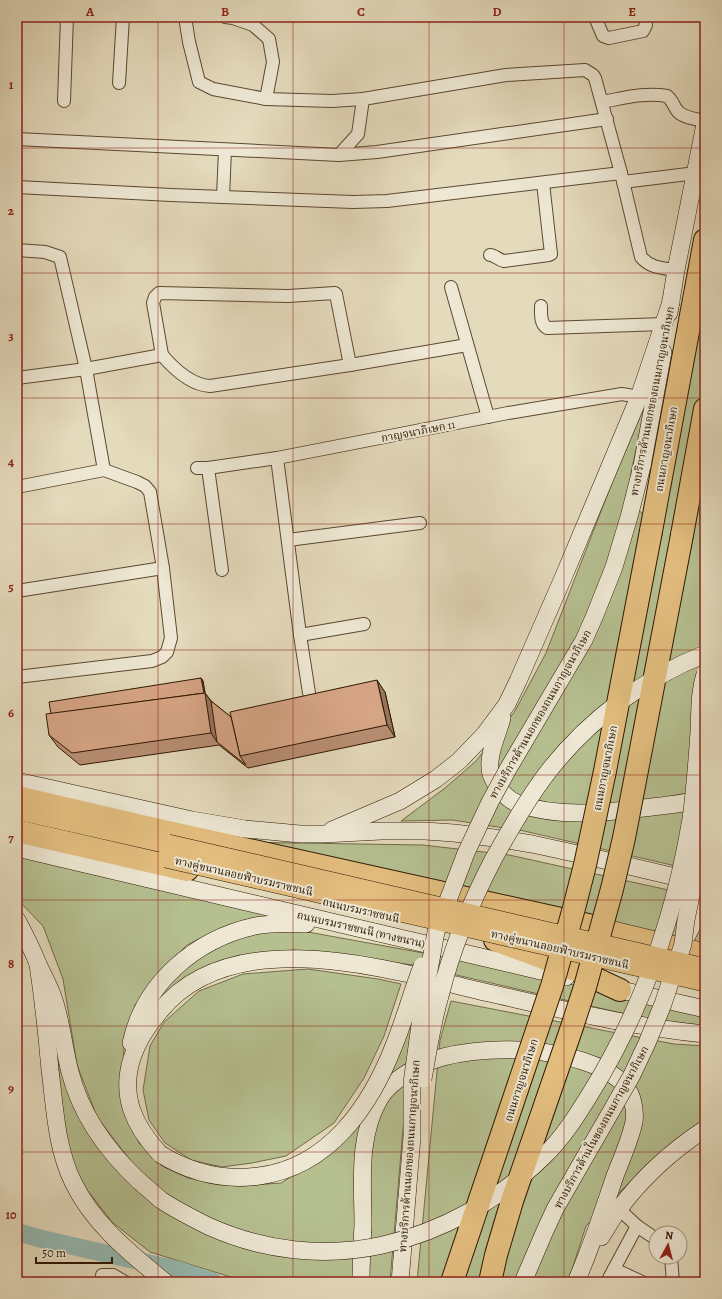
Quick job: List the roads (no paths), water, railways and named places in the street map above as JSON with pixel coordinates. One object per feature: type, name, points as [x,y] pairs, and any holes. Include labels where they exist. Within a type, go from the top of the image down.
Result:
[{"type":"highway","name":"ถนนกาญจนาภิเษก","points":[[452,1282],[552,986],[585,864],[651,531],[705,240]]},
{"type":"highway","points":[[490,1282],[496,1255],[512,1201],[585,987],[612,889],[624,838],[705,409]]},
{"type":"highway","points":[[17,797],[597,927]]},
{"type":"highway","name":"ถนนบรมราชชนนี","points":[[17,831],[588,962]]},
{"type":"highway","points":[[495,940],[581,972],[620,990]]},
{"type":"main road","name":"ทางบริการด้านนอกของถนนกาญจนาภิเษก","points":[[400,1282],[412,1137],[412,1083],[423,1003],[436,932],[466,853],[490,802],[584,640],[614,567],[642,466],[676,270],[705,123]]},
{"type":"main road","points":[[671,302],[638,397],[566,572],[507,704],[491,754],[490,765],[491,774],[506,796],[518,804],[540,809],[581,813],[615,811],[685,802],[705,795]]},
{"type":"main road","points":[[412,1137],[429,1042],[449,963],[471,907],[505,839],[519,815],[550,770],[568,748],[600,717],[647,683],[684,663],[705,654]]},
{"type":"main road","points":[[17,920],[30,943],[55,1002],[71,1074],[85,1111],[98,1133],[116,1158],[139,1181],[173,1208],[234,1236],[280,1248],[313,1252],[367,1248],[442,1226],[492,1199],[526,1173],[544,1156],[580,1111],[602,1076],[637,1005],[654,963],[675,895],[691,819],[698,755],[700,697],[705,674]]},
{"type":"main road","points":[[323,834],[400,801],[436,779],[459,761],[484,735],[507,704]]},
{"type":"main road","points":[[17,781],[219,825],[274,832],[323,834],[381,831],[425,831],[494,838],[570,852],[705,884]]},
{"type":"main road","name":"ทางบริการด้านในของถนนกาญจนาภิเษก","points":[[523,1282],[544,1232],[558,1204],[632,1075],[663,1004],[683,944],[686,920],[699,856],[705,804]]},
{"type":"main road","name":"ทางคู่ขนานลอยฟ้าบรมราชชนนี","points":[[17,810],[705,968]]},
{"type":"main road","name":"ทางคู่ขนานลอยฟ้าบรมราชชนนี","points":[[17,824],[705,982]]},
{"type":"main road","name":"ถนนบรมราชชนนี (ทางขนาน)","points":[[17,848],[705,1009]]},
{"type":"main road","points":[[683,944],[696,918],[705,888]]},
{"type":"main road","points":[[352,927],[286,923],[266,924],[232,932],[211,941],[196,951],[162,980],[142,1010],[134,1029],[130,1048],[128,1081],[129,1100],[135,1119],[142,1131],[160,1154],[189,1170],[208,1176],[232,1178],[272,1175],[289,1169],[309,1159],[327,1147],[354,1119],[376,1085],[394,1045],[436,932]]},
{"type":"main road","points":[[597,927],[705,953]]},
{"type":"main road","points":[[128,1081],[131,1063],[140,1040],[166,1002],[198,978],[238,964],[266,960],[299,959],[345,962],[381,967],[609,1019],[681,1032],[705,1034]]},
{"type":"main road","name":"ถนนบรมราชชนนี","points":[[588,962],[705,988]]},
{"type":"main road","points":[[38,964],[44,1007],[54,1114],[59,1143],[66,1166],[73,1183],[86,1204],[107,1230],[139,1261],[165,1282]]},
{"type":"main road","points":[[361,1282],[363,1159],[369,1123],[381,1097],[391,1085],[404,1075],[442,1058],[469,1052],[519,1050],[545,1053],[578,1060],[598,1067],[613,1075],[623,1083],[630,1092],[633,1100],[634,1115],[632,1127],[579,1277]]},
{"type":"main road","points":[[579,1277],[618,1209],[654,1171],[688,1140],[705,1129]]},
{"type":"street","points":[[64,100],[66,17]]},
{"type":"street","points":[[119,83],[123,17]]},
{"type":"street","points":[[185,17],[189,42],[199,82],[213,89],[266,99],[332,101],[363,99],[506,75],[585,70],[595,78],[622,177],[641,257],[645,261],[658,267],[676,270]]},
{"type":"street","points":[[225,17],[233,18],[253,25],[269,39],[273,62],[266,99]]},
{"type":"street","points":[[598,18],[603,36],[609,38],[643,31],[646,25],[645,17]]},
{"type":"street","points":[[602,102],[641,95],[667,96],[677,111],[681,114],[705,123]]},
{"type":"street","points":[[339,155],[358,134],[363,99]]},
{"type":"street","points":[[17,139],[339,155],[377,152],[607,119]]},
{"type":"street","points":[[224,197],[225,150]]},
{"type":"street","points":[[17,187],[353,202],[387,201],[543,182],[696,173]]},
{"type":"street","points":[[490,255],[494,255],[504,261],[551,254],[543,182]]},
{"type":"street","points":[[17,250],[45,252],[60,257],[86,368],[104,470]]},
{"type":"street","points":[[451,287],[488,417]]},
{"type":"street","points":[[350,365],[336,294],[333,293],[288,296],[159,293],[155,297],[153,303],[162,355],[173,368],[198,383],[210,386],[350,365],[467,345]]},
{"type":"street","points":[[541,306],[542,323],[547,328],[664,324]]},
{"type":"street","points":[[17,378],[162,355]]},
{"type":"street","name":"กาญจนาภิเษก 11","points":[[222,570],[202,468],[277,458],[488,417],[622,394],[638,397]]},
{"type":"street","points":[[277,458],[309,693]]},
{"type":"street","points":[[17,487],[104,470],[145,486],[150,492],[163,568],[171,638],[167,652],[162,657],[152,660],[17,677]]},
{"type":"street","points":[[288,540],[420,523]]},
{"type":"street","points":[[17,591],[163,568]]},
{"type":"street","points":[[300,634],[364,624]]},
{"type":"street","points":[[618,1209],[648,1234]]},
{"type":"street","points":[[607,1282],[637,1226]]},
{"type":"street","points":[[672,1265],[673,1282]]},
{"type":"street","points":[[614,1269],[642,1282]]},
{"type":"street","points":[[102,1275],[113,1275],[125,1282]]},
{"type":"waterway","points":[[17,1232],[178,1270],[214,1282]]}]
